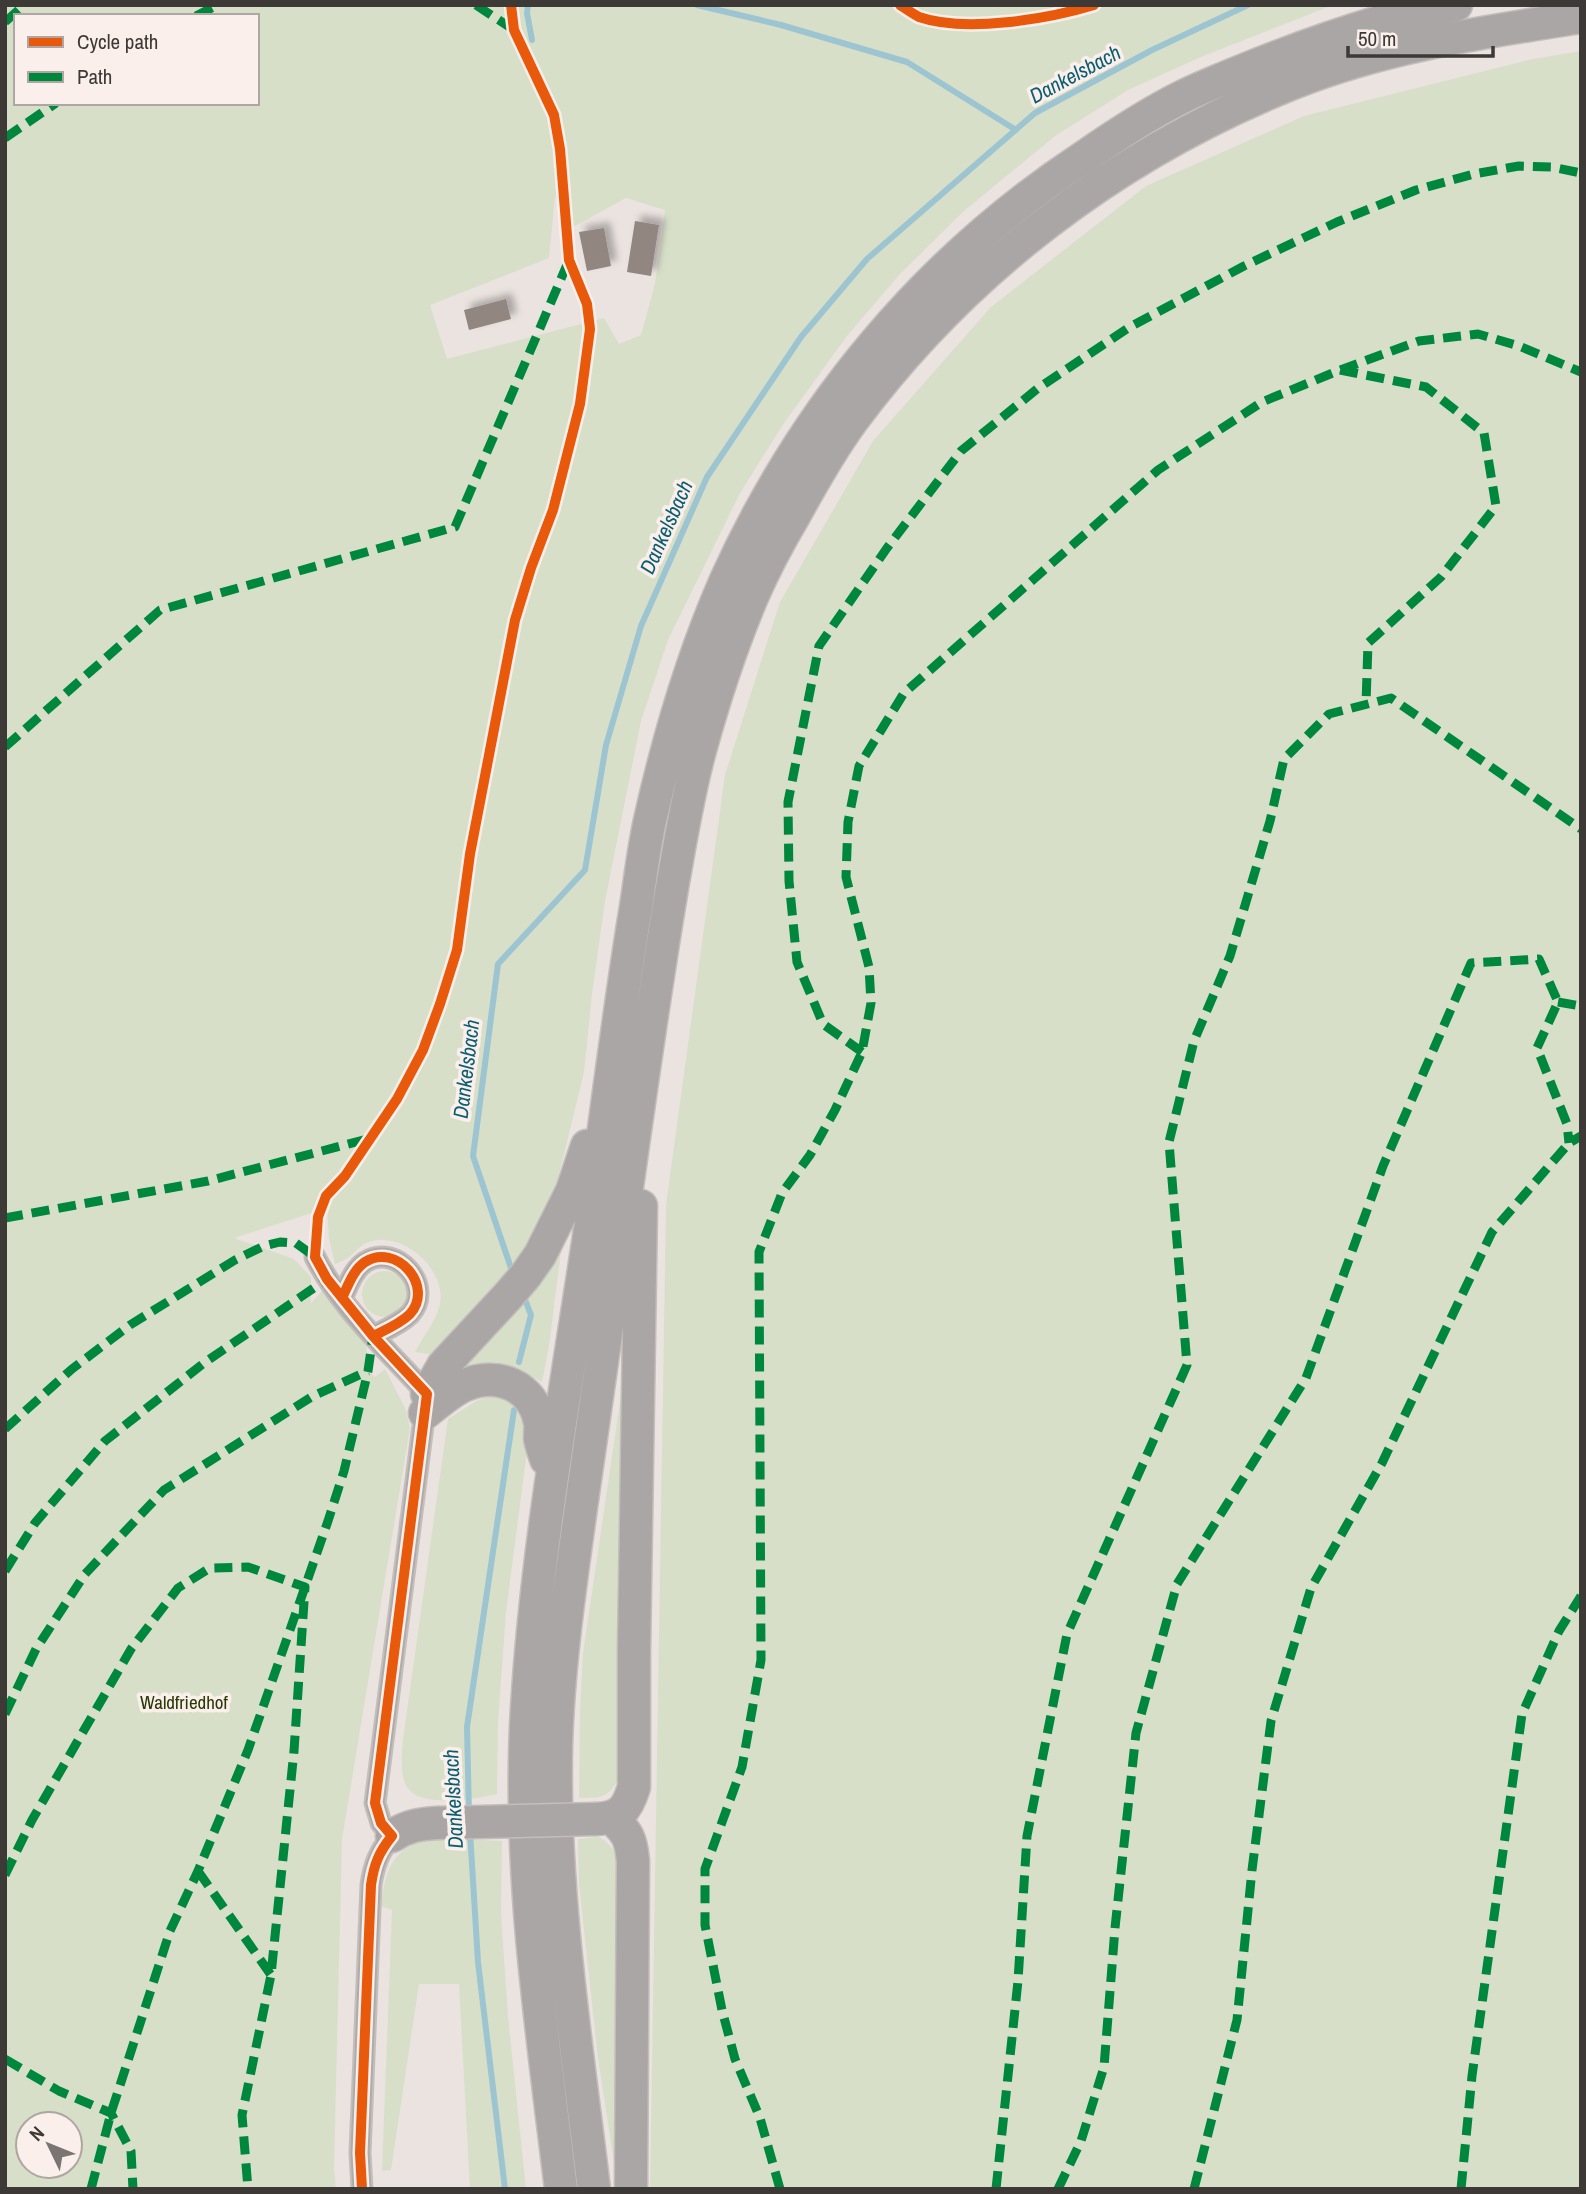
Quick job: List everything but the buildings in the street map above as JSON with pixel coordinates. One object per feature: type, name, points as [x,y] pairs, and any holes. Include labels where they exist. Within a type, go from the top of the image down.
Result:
[{"type":"highway","points":[[561,2189],[536,1976],[526,1787],[527,1711],[537,1589],[550,1477],[650,820],[697,653],[725,583],[788,461],[861,357],[934,278],[1012,207],[1123,131],[1185,95],[1279,56],[1385,20],[1456,5]]},
{"type":"highway","points":[[594,2189],[570,2004],[559,1880],[556,1749],[561,1663],[657,975],[682,835],[699,754],[753,594],[813,482],[847,428],[884,379],[957,302],[1033,233],[1077,199],[1204,123],[1297,81],[1395,50],[1493,30],[1581,18]]},
{"type":"highway","points":[[426,1404],[443,1366],[520,1282],[540,1255],[572,1191],[612,1065]]},
{"type":"highway","points":[[604,1819],[629,1803],[634,1787],[637,1414],[644,1071]]},
{"type":"highway","points":[[426,1404],[466,1385],[491,1380],[509,1382],[524,1390],[534,1404],[541,1423],[540,1437],[550,1477]]},
{"type":"highway","points":[[392,1836],[415,1825],[437,1823],[604,1819],[624,1830],[632,1843],[633,1861],[631,2189]]},
{"type":"street","points":[[315,1257],[327,1279],[426,1404],[375,1803],[381,1823],[392,1836],[381,1849],[373,1866],[371,1885],[360,2153],[362,2189]]},
{"type":"street","points":[[342,1298],[355,1273],[363,1264],[374,1258],[392,1259],[408,1267],[417,1282],[418,1298],[415,1305],[406,1318],[373,1336]]},
{"type":"green space","name":"Waldfriedhof","points":[[5,5],[1333,5],[1201,57],[1128,90],[1055,136],[964,211],[899,275],[847,336],[784,423],[740,493],[668,640],[641,721],[605,901],[584,1072],[553,1199],[530,1243],[494,1289],[430,1354],[415,1352],[436,1317],[440,1291],[429,1265],[406,1246],[393,1241],[366,1243],[335,1264],[329,1238],[327,1208],[234,1238],[294,1259],[311,1277],[311,1303],[322,1291],[366,1341],[368,1371],[375,1377],[385,1369],[405,1408],[410,1428],[342,1839],[334,2168],[336,2189],[5,2189]],"holes":[[[555,196],[573,227],[626,198],[665,210],[655,284],[641,335],[619,344],[604,318],[447,359],[430,305],[549,258]]]},
{"type":"green space","points":[[1581,51],[1581,2189],[650,2189],[666,1205],[725,775],[780,602],[873,441],[991,307],[1146,186],[1304,116],[1533,59]]},
{"type":"green space","points":[[562,1243],[542,1382],[497,1363],[478,1365],[450,1379]]},
{"type":"green space","points":[[385,1271],[401,1278],[408,1294],[401,1310],[385,1317],[369,1310],[362,1294],[369,1278]]},
{"type":"green space","points":[[627,1355],[620,1777],[608,1793],[593,1798],[579,1798],[583,1653]]},
{"type":"green space","points":[[492,1396],[508,1397],[521,1407],[530,1438],[506,1612],[498,1723],[497,1794],[461,1800],[433,1800],[420,1797],[405,1783],[402,1756],[448,1419],[478,1400]]},
{"type":"green space","points":[[599,1837],[614,1851],[622,1870],[618,2189],[598,2058],[579,1884],[578,1839]]},
{"type":"green space","points":[[436,1838],[502,1841],[501,1913],[508,2017],[526,2189],[470,2189],[459,1984],[419,1984],[391,2170],[382,2171],[392,1910],[381,1906],[383,1892],[389,1869],[401,1852],[421,1841]]},
{"type":"waterway","points":[[528,5],[532,40]]},
{"type":"waterway","points":[[697,5],[781,25],[907,62],[1016,130]]},
{"type":"waterway","name":"Dankelsbach","points":[[512,1271],[473,1156],[498,964],[585,870],[606,745],[641,626],[707,477],[801,337],[867,259],[1035,113],[1152,50],[1248,5]]},
{"type":"waterway","name":"Dankelsbach","points":[[519,1362],[531,1315],[524,1297]]},
{"type":"waterway","name":"Dankelsbach","points":[[469,1814],[467,1727],[514,1410]]},
{"type":"waterway","name":"Dankelsbach","points":[[470,1832],[478,1962],[505,2189]]},
{"type":"marked path","points":[[5,22],[24,5]]},
{"type":"marked path","points":[[200,14],[217,5]]},
{"type":"marked path","points":[[476,5],[514,30]]},
{"type":"marked path","points":[[5,138],[53,105]]},
{"type":"marked path","points":[[862,1052],[823,1024],[797,962],[789,881],[788,802],[819,646],[887,548],[961,451],[1037,389],[1128,328],[1244,266],[1337,222],[1416,190],[1474,174],[1519,166],[1552,167],[1581,173]]},
{"type":"marked path","points":[[5,747],[160,610],[455,527],[569,260]]},
{"type":"marked path","points":[[780,2189],[760,2118],[735,2059],[722,2010],[705,1925],[705,1869],[742,1767],[761,1660],[759,1252],[782,1193],[810,1155],[862,1052],[871,1003],[869,967],[846,877],[848,822],[859,766],[904,693],[1158,470],[1262,402],[1419,341],[1478,334],[1519,346],[1581,372]]},
{"type":"marked path","points":[[1340,370],[1426,387],[1484,433],[1496,506],[1441,577],[1368,643],[1366,704]]},
{"type":"marked path","points":[[996,2189],[1018,1981],[1027,1836],[1067,1634],[1187,1365],[1169,1142],[1194,1041],[1230,956],[1270,821],[1284,759],[1329,714],[1391,698],[1581,829]]},
{"type":"marked path","points":[[1058,2189],[1081,2141],[1104,2067],[1115,1928],[1136,1733],[1177,1584],[1306,1378],[1383,1166],[1471,963],[1539,959],[1558,1002],[1537,1048],[1567,1124],[1569,1143]]},
{"type":"marked path","points":[[1558,1002],[1581,1006]]},
{"type":"marked path","points":[[1194,2189],[1237,2020],[1271,1721],[1311,1588],[1382,1463],[1492,1232],[1569,1143],[1581,1136]]},
{"type":"marked path","points":[[5,1218],[208,1181],[371,1138]]},
{"type":"marked path","points":[[5,1429],[72,1369],[130,1325],[235,1260],[264,1246],[280,1242],[296,1243],[315,1257]]},
{"type":"marked path","points":[[5,1571],[35,1523],[105,1441],[204,1363],[327,1279]]},
{"type":"marked path","points":[[91,2189],[111,2113],[170,1931],[248,1750],[328,1521],[344,1471],[368,1371],[373,1336]]},
{"type":"marked path","points":[[5,1714],[36,1649],[85,1574],[164,1490],[313,1396],[368,1371]]},
{"type":"marked path","points":[[5,1875],[32,1820],[131,1649],[178,1588],[210,1568],[248,1567],[305,1587],[294,1751],[271,1975],[242,2115],[248,2189]]},
{"type":"marked path","points":[[1461,2189],[1472,2076],[1522,1714],[1559,1631],[1581,1596]]},
{"type":"marked path","points":[[198,1871],[271,1975]]},
{"type":"marked path","points":[[5,2059],[59,2091],[111,2113],[131,2151],[133,2189]]},
{"type":"cycle path","points":[[362,2189],[360,2153],[371,1885],[378,1859],[392,1836],[381,1823],[375,1803],[427,1394],[373,1336],[327,1279],[315,1257],[318,1217],[326,1196],[345,1176],[397,1099],[423,1050],[457,950],[470,854],[515,620],[553,510],[580,404],[590,329],[587,304],[569,260],[560,149],[554,115],[514,30],[511,5]]},
{"type":"cycle path","points":[[900,5],[919,17],[959,24],[1031,19],[1094,5]]},
{"type":"cycle path","points":[[342,1298],[354,1274],[365,1262],[377,1257],[389,1258],[408,1270],[415,1280],[417,1303],[406,1318],[373,1336]]}]
